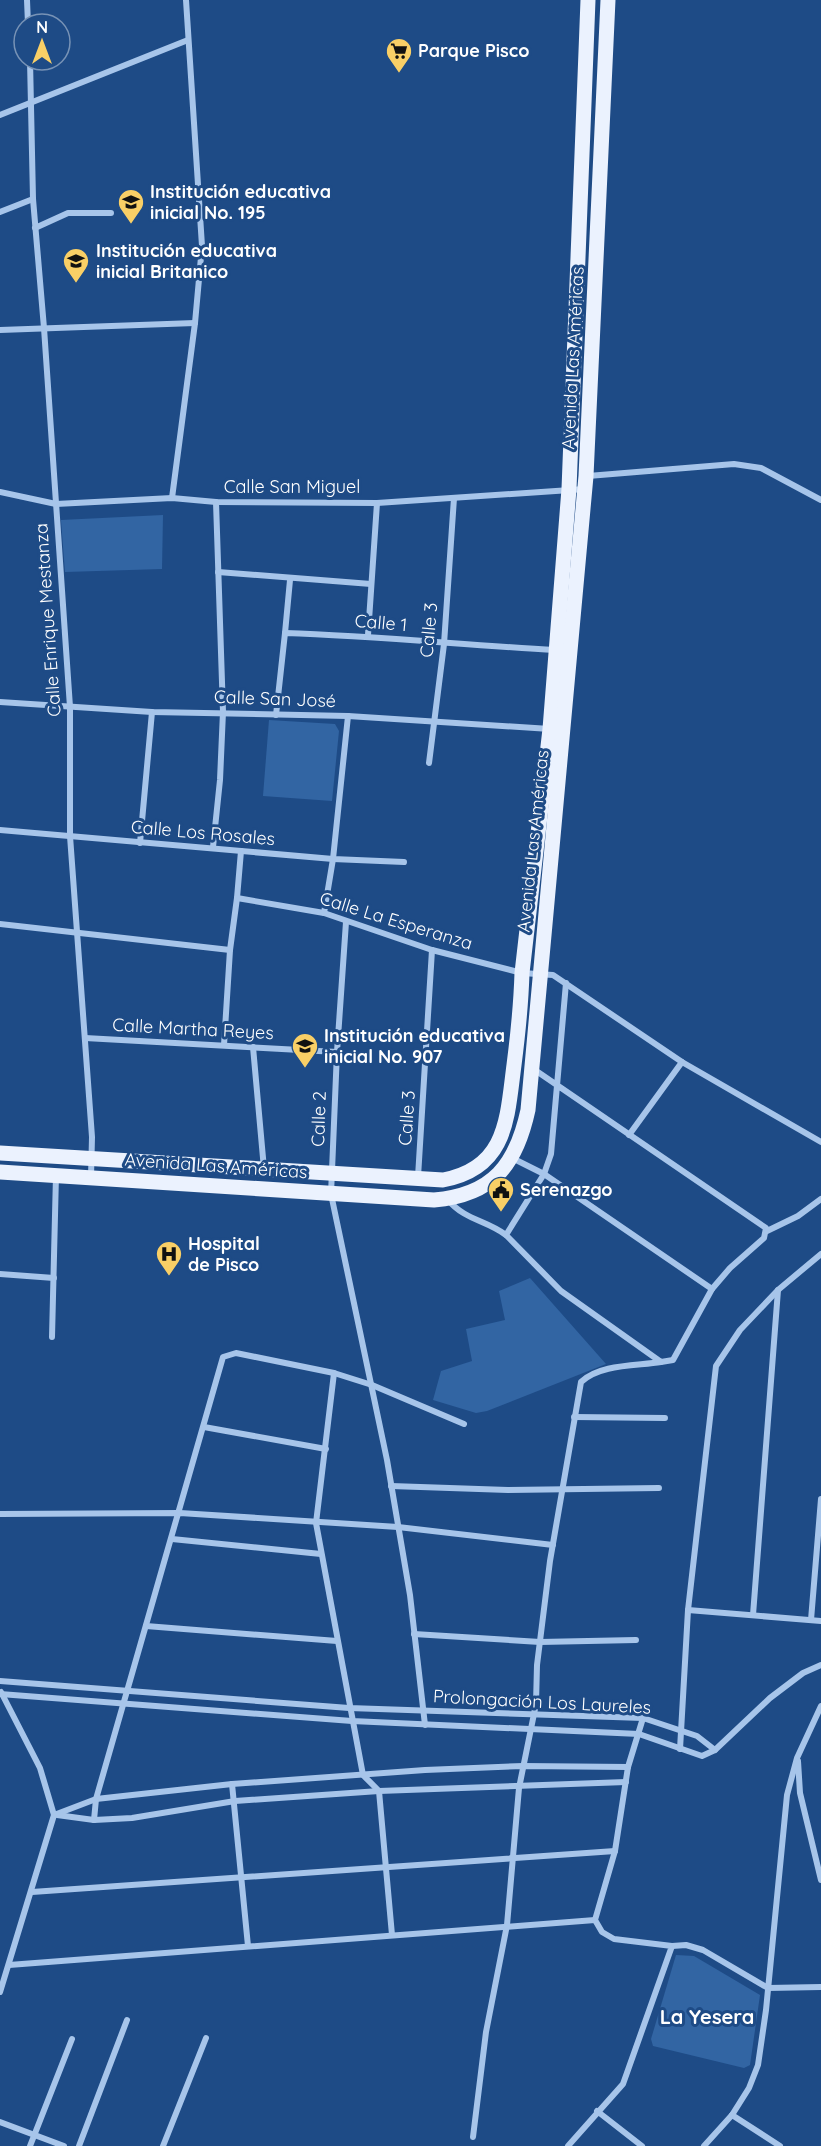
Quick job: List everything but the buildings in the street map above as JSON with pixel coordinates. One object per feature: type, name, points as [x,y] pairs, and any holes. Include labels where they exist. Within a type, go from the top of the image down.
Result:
[{"type":"main road","name":"Avenida Las Américas","points":[[0,1172],[331,1194],[446,1199],[480,1188],[501,1172],[518,1148],[525,1121],[532,1067],[563,743],[580,485],[572,411],[588,0]]},
{"type":"main road","name":"Avenida Las Américas","points":[[0,1153],[443,1180],[468,1172],[488,1158],[501,1139],[509,1110],[521,1004],[522,973],[550,729],[556,650],[590,411],[608,0]]},
{"type":"main road","points":[[572,411],[590,411]]},
{"type":"street","points":[[172,498],[195,323],[202,246],[186,0]]},
{"type":"street","points":[[0,115],[188,40]]},
{"type":"street","name":"Calle Enrique Mestanza","points":[[31,72],[33,199],[70,707],[70,836],[85,1038],[91,1177]]},
{"type":"street","points":[[0,212],[33,199]]},
{"type":"street","points":[[35,228],[68,213],[111,213]]},
{"type":"street","points":[[0,330],[195,323]]},
{"type":"street","name":"Calle San Miguel","points":[[0,492],[56,504],[172,498],[216,502],[377,502],[454,498],[580,485],[734,465],[761,468],[821,500]]},
{"type":"street","name":"Calle 3","points":[[429,764],[444,644],[454,498]]},
{"type":"street","points":[[213,847],[220,780],[223,712],[216,502]]},
{"type":"street","points":[[368,635],[377,502]]},
{"type":"street","points":[[218,572],[290,580],[371,584]]},
{"type":"street","points":[[276,715],[290,580]]},
{"type":"street","name":"Calle 1","points":[[285,633],[368,635],[444,644],[556,650]]},
{"type":"street","name":"Calle San José","points":[[0,702],[152,712],[348,716],[550,729]]},
{"type":"street","points":[[140,843],[152,712]]},
{"type":"street","points":[[324,913],[333,859],[348,716]]},
{"type":"street","name":"Calle Los Rosales","points":[[0,830],[333,859],[404,862]]},
{"type":"street","points":[[224,1045],[230,950],[241,851]]},
{"type":"street","name":"Calle La Esperanza","points":[[237,898],[324,913],[432,950],[522,973],[553,975],[682,1062],[821,1142]]},
{"type":"street","name":"Calle 2","points":[[346,922],[337,1052],[331,1194],[392,1486],[425,1725]]},
{"type":"street","points":[[0,924],[230,950]]},
{"type":"street","name":"Calle 3","points":[[418,1180],[432,950]]},
{"type":"street","points":[[506,1235],[543,1174],[551,1154],[566,983]]},
{"type":"street","name":"Calle Martha Reyes","points":[[85,1038],[337,1052]]},
{"type":"street","points":[[253,1047],[265,1170]]},
{"type":"street","points":[[628,1135],[682,1062]]},
{"type":"street","points":[[532,1067],[766,1228],[767,1232]]},
{"type":"street","points":[[512,1158],[543,1174],[712,1290]]},
{"type":"street","points":[[52,1337],[56,1175]]},
{"type":"street","points":[[446,1199],[462,1215],[496,1227],[561,1291],[661,1362]]},
{"type":"street","points":[[473,2137],[486,2032],[507,1925],[519,1788],[534,1716],[540,1642],[553,1545],[580,1382],[590,1374],[673,1360],[712,1290],[730,1268],[764,1238],[767,1232],[798,1216],[821,1199]]},
{"type":"street","points":[[680,1749],[688,1610],[716,1366],[740,1330],[778,1290],[821,1254]]},
{"type":"street","points":[[0,1274],[54,1278]]},
{"type":"street","points":[[753,1615],[778,1290]]},
{"type":"street","points":[[94,1820],[96,1799],[224,1357],[236,1353],[333,1373],[372,1385],[464,1424]]},
{"type":"street","points":[[333,1373],[316,1523],[363,1775],[379,1791],[392,1935]]},
{"type":"street","points":[[574,1417],[665,1418]]},
{"type":"street","points":[[204,1427],[326,1449]]},
{"type":"street","points":[[392,1486],[508,1490],[659,1488]]},
{"type":"street","points":[[811,1620],[821,1499]]},
{"type":"street","points":[[0,1514],[180,1513],[398,1527],[553,1545]]},
{"type":"street","points":[[172,1539],[321,1554]]},
{"type":"street","points":[[688,1610],[821,1621]]},
{"type":"street","points":[[146,1626],[337,1641]]},
{"type":"street","points":[[414,1634],[540,1642],[636,1640]]},
{"type":"street","points":[[715,1750],[770,1698],[803,1673],[821,1665]]},
{"type":"street","name":"Prolongación Los Laureles","points":[[0,1681],[349,1708],[644,1718],[681,1730],[703,1740],[715,1750],[702,1756],[639,1734],[352,1721],[1,1693]]},
{"type":"street","points":[[0,1992],[54,1815],[40,1768],[1,1693]]},
{"type":"street","points":[[704,2146],[732,2115],[749,2088],[758,2065],[768,1988],[783,1823],[791,1774],[821,1707]]},
{"type":"street","points":[[644,1718],[628,1767],[615,1851],[596,1920],[602,1932],[614,1939],[672,1946],[686,1945],[703,1950],[768,1988],[821,1987]]},
{"type":"street","points":[[797,1758],[800,1793],[821,1880]]},
{"type":"street","points":[[54,1815],[96,1799],[232,1784],[523,1766],[628,1767]]},
{"type":"street","points":[[54,1815],[94,1820],[132,1818],[235,1801],[379,1791],[519,1788],[626,1782]]},
{"type":"street","points":[[232,1784],[248,1946]]},
{"type":"street","points":[[32,1892],[615,1851]]},
{"type":"street","points":[[9,1965],[507,1925],[596,1920]]},
{"type":"street","points":[[568,2146],[623,2084],[672,1946]]},
{"type":"street","points":[[79,2146],[127,2020]]},
{"type":"street","points":[[163,2146],[206,2038]]},
{"type":"street","points":[[30,2146],[72,2039]]},
{"type":"street","points":[[597,2111],[642,2146]]},
{"type":"street","points":[[732,2115],[780,2146]]},
{"type":"street","points":[[0,2122],[64,2146]]},
{"type":"shaded area","points":[[163,515],[162,569],[65,572],[61,520]]},
{"type":"shaded area","points":[[269,720],[335,724],[339,731],[332,801],[263,796]]},
{"type":"shaded area","points":[[530,1278],[606,1364],[487,1411],[476,1413],[433,1400],[441,1371],[472,1361],[466,1329],[505,1320],[499,1291]]},
{"type":"shaded area","points":[[676,1955],[694,1956],[760,1995],[750,2065],[744,2068],[653,2046],[651,2039]]},
{"type":"place","name":"Parque Pisco","points":[[399,74]]},
{"type":"place","name":"Institución educativa inicial No. 195","points":[[131,225]]},
{"type":"place","name":"Institución educativa inicial Britanico","points":[[76,284]]},
{"type":"place","name":"Institución educativa inicial No. 907","points":[[305,1069]]},
{"type":"place","name":"Serenazgo","points":[[501,1213]]},
{"type":"place","name":"Hospital de Pisco","points":[[169,1277]]},
{"type":"district","name":"La Yesera","points":[[707,2017]]}]
